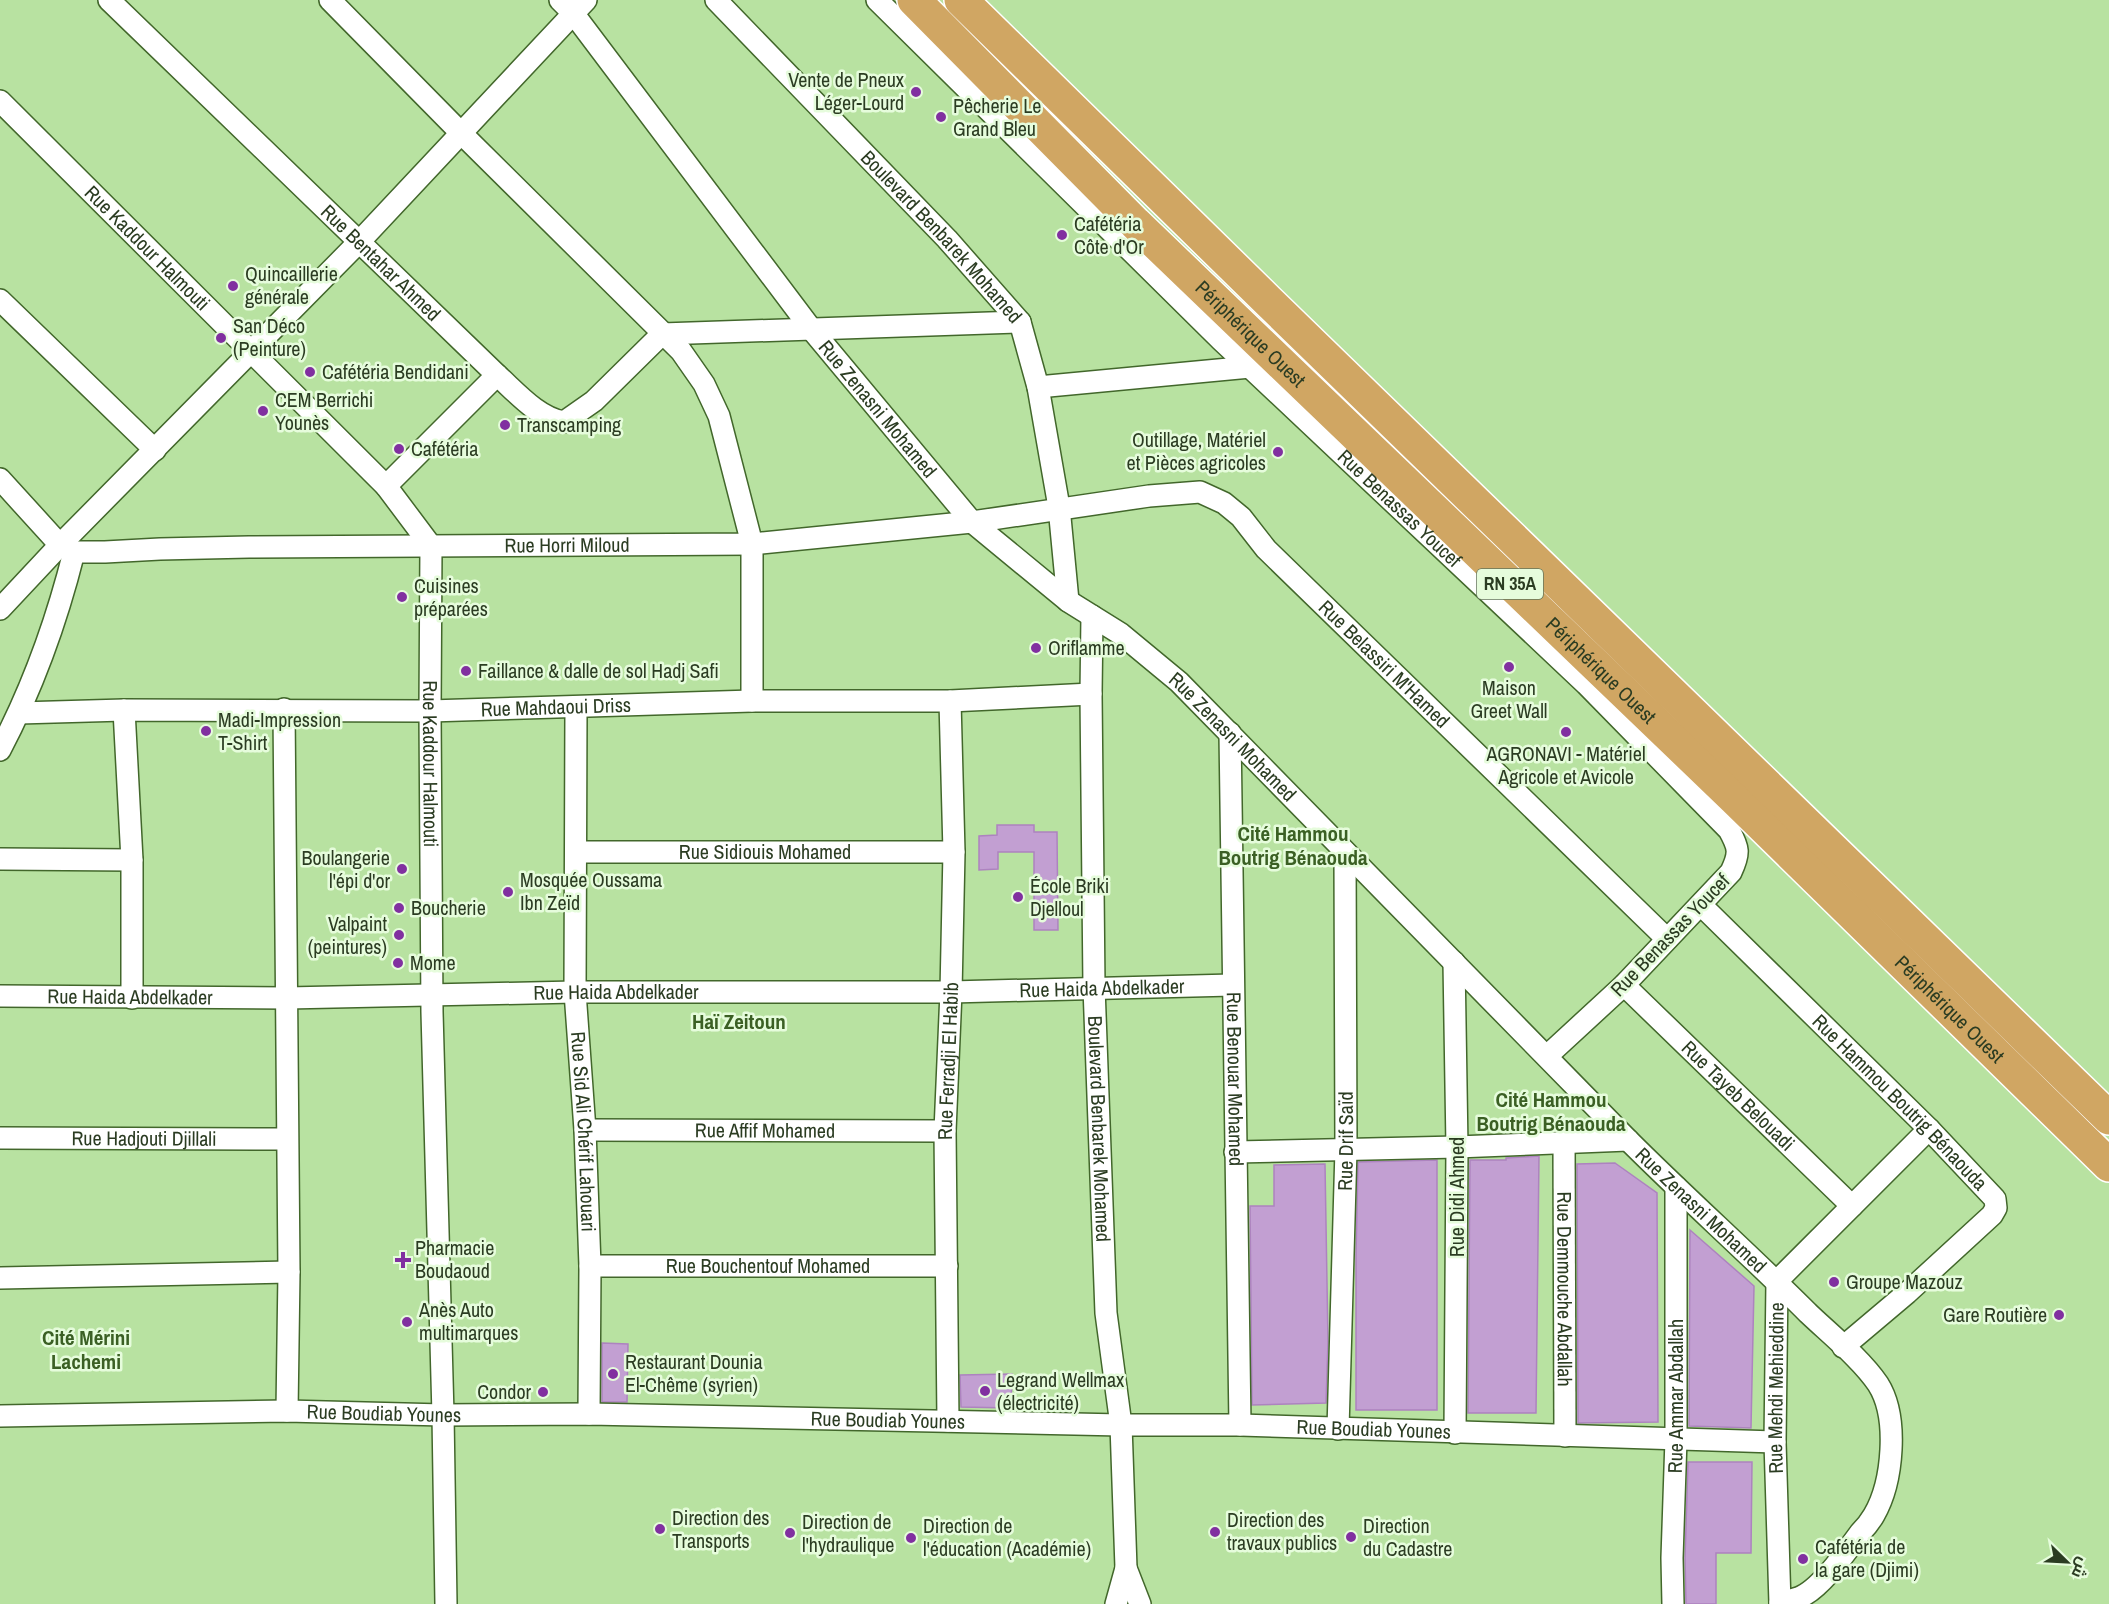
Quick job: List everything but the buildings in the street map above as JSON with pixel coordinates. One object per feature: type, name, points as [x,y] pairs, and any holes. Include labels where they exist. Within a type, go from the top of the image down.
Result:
[{"type":"highway","name":"Périphérique Ouest","points":[[914,0],[1135,223],[1734,798],[2109,1165]]},
{"type":"highway","name":"Périphérique Ouest","points":[[961,0],[1266,300],[2109,1118]]},
{"type":"street","name":"Rue Bentahar Ahmed","points":[[109,0],[497,375],[554,421],[564,422],[594,401],[662,334]]},
{"type":"street","points":[[330,0],[681,351],[704,384],[719,416],[752,544],[752,701]]},
{"type":"street","name":"Boulevard Benbarek Mohamed","points":[[716,0],[947,238],[1020,322],[1038,387],[1059,507],[1068,601]]},
{"type":"street","name":"Rue Benassas Youcef","points":[[877,0],[1250,367],[1586,684],[1729,830],[1738,846],[1737,859],[1731,872],[1624,985],[1547,1056]]},
{"type":"street","points":[[0,609],[67,548],[155,450],[359,242],[461,133],[573,4]]},
{"type":"street","name":"Rue Zenasni Mohamed","points":[[573,4],[812,330],[972,522],[1068,601],[1121,634],[1179,682],[1628,1140],[1777,1281],[1878,1385],[1890,1415],[1892,1442],[1884,1488],[1874,1515],[1851,1546],[1815,1586],[1799,1598],[1780,1603]]},
{"type":"street","name":"Rue Kaddour Halmouti","points":[[0,101],[386,486],[431,546],[432,993],[446,1604]]},
{"type":"street","points":[[0,300],[155,450]]},
{"type":"street","points":[[662,334],[1020,322]]},
{"type":"street","points":[[1038,387],[1250,367]]},
{"type":"street","points":[[386,486],[497,375]]},
{"type":"street","points":[[0,479],[67,548]]},
{"type":"street","name":"Rue Belassiri M'Hamed","points":[[1059,507],[1149,495],[1200,492],[1224,503],[1241,517],[1266,549],[1667,939]]},
{"type":"street","name":"Rue Horri Miloud","points":[[67,548],[105,552],[249,547],[752,544],[972,522],[1059,507]]},
{"type":"street","points":[[0,750],[20,713],[61,603],[67,548]]},
{"type":"street","name":"Boulevard Benbarek Mohamed","points":[[1092,616],[1094,987],[1107,1313],[1122,1425],[1126,1568],[1116,1604]]},
{"type":"street","name":"Rue Mahdaoui Driss","points":[[20,713],[284,709],[430,711],[752,701],[950,701],[1091,694]]},
{"type":"street","name":"Rue Ferradji El Habib","points":[[948,1421],[945,1131],[954,852],[950,701]]},
{"type":"street","name":"Rue Sid Ali Chérif Lahouari","points":[[576,708],[575,992],[585,1130],[590,1266],[589,1414]]},
{"type":"street","points":[[284,709],[289,1272],[287,1411]]},
{"type":"street","points":[[124,710],[132,860],[132,998]]},
{"type":"street","name":"Rue Benouar Mohamed","points":[[1230,733],[1240,1425]]},
{"type":"street","name":"Rue Sidiouis Mohamed","points":[[576,852],[954,852]]},
{"type":"street","name":"Rue Drif Saïd","points":[[1338,1429],[1346,1149],[1345,852]]},
{"type":"street","points":[[0,860],[132,860]]},
{"type":"street","name":"Rue Hammou Boutrig Bénaouda","points":[[1701,905],[1929,1129],[1991,1192],[1995,1199],[1996,1208],[1992,1215],[1907,1293],[1843,1347]]},
{"type":"street","name":"Rue Didi Ahmed","points":[[1454,962],[1457,1148],[1455,1433]]},
{"type":"street","name":"Rue Haida Abdelkader","points":[[0,996],[286,998],[432,993],[951,992],[1232,985]]},
{"type":"street","name":"Rue Tayeb Belouadi","points":[[1624,985],[1852,1206]]},
{"type":"street","name":"Rue Mehdi Mehieddine","points":[[1780,1603],[1775,1442],[1777,1281],[1929,1129]]},
{"type":"street","name":"Rue Affif Mohamed","points":[[585,1130],[945,1131]]},
{"type":"street","name":"Rue Hadjouti Djillali","points":[[0,1138],[287,1139]]},
{"type":"street","points":[[1235,1152],[1457,1148],[1628,1140]]},
{"type":"street","name":"Rue Demmouche Abdallah","points":[[1564,1142],[1565,1436]]},
{"type":"street","name":"Rue Ammar Abdallah","points":[[1673,1604],[1672,1558],[1676,1439],[1676,1187]]},
{"type":"street","name":"Rue Bouchentouf Mohamed","points":[[590,1266],[947,1266]]},
{"type":"street","points":[[0,1278],[289,1272]]},
{"type":"street","name":"Rue Boudiab Younes","points":[[0,1416],[287,1411],[443,1415],[589,1414],[1122,1425],[1240,1425],[1775,1442]]},
{"type":"street","name":"Boulevard Benbarek Mohamed","points":[[1126,1568],[1140,1604]]},
{"type":"place","name":"Vente de Pneux Léger-Lourd","points":[[916,92]]},
{"type":"place","name":"Pêcherie Le Grand Bleu","points":[[941,117]]},
{"type":"place","name":"Cafétéria Côte d'Or","points":[[1062,235]]},
{"type":"place","name":"Quincaillerie générale","points":[[233,286]]},
{"type":"place","name":"San Déco (Peinture)","points":[[221,338]]},
{"type":"place","name":"Cafétéria Bendidani","points":[[310,372]]},
{"type":"place","name":"CEM Berrichi Younès","points":[[263,411]]},
{"type":"place","name":"Transcamping","points":[[505,425]]},
{"type":"place","name":"Cafétéria","points":[[399,449]]},
{"type":"place","name":"Outillage, Matériel et Pièces agricoles","points":[[1278,452]]},
{"type":"place","name":"Cuisines préparées","points":[[402,597]]},
{"type":"place","name":"Oriflamme","points":[[1036,648]]},
{"type":"place","name":"Maison Greet Wall","points":[[1509,667]]},
{"type":"place","name":"Faillance & dalle de sol Hadj Safi","points":[[466,671]]},
{"type":"place","name":"Madi-Impression T-Shirt","points":[[206,731]]},
{"type":"place","name":"AGRONAVI - Matériel Agricole et Avicole","points":[[1566,732]]},
{"type":"place","name":"Boulangerie l'épi d'or","points":[[402,869]]},
{"type":"place","name":"Mosquée Oussama Ibn Zeïd","points":[[508,892]]},
{"type":"place","name":"École Briki Djelloul","points":[[1018,897]]},
{"type":"place","name":"Boucherie","points":[[399,908]]},
{"type":"place","name":"Valpaint (peintures)","points":[[399,935]]},
{"type":"place","name":"Mome","points":[[398,963]]},
{"type":"place","name":"Pharmacie Boudaoud","points":[[403,1260]]},
{"type":"place","name":"Groupe Mazouz","points":[[1834,1282]]},
{"type":"place","name":"Gare Routière","points":[[2059,1315]]},
{"type":"place","name":"Anès Auto multimarques","points":[[407,1322]]},
{"type":"place","name":"Restaurant Dounia El-Chême (syrien)","points":[[613,1374]]},
{"type":"place","name":"Legrand Wellmax (électricité)","points":[[985,1391]]},
{"type":"place","name":"Condor","points":[[543,1392]]},
{"type":"place","name":"Direction des Transports","points":[[660,1529]]},
{"type":"place","name":"Direction des travaux publics","points":[[1215,1532]]},
{"type":"place","name":"Direction de l'hydraulique","points":[[790,1533]]},
{"type":"place","name":"Direction du Cadastre","points":[[1351,1537]]},
{"type":"place","name":"Direction de l'éducation (Académie)","points":[[911,1538]]},
{"type":"place","name":"Cafétéria de la gare (Djimi)","points":[[1803,1559]]},
{"type":"district","name":"Cité Hammou Boutrig Bénaouda","points":[[1293,846]]},
{"type":"district","name":"Haï Zeitoun","points":[[739,1022]]},
{"type":"district","name":"Cité Hammou Boutrig Bénaouda","points":[[1551,1112]]},
{"type":"district","name":"Cité Mérini Lachemi","points":[[86,1350]]}]
